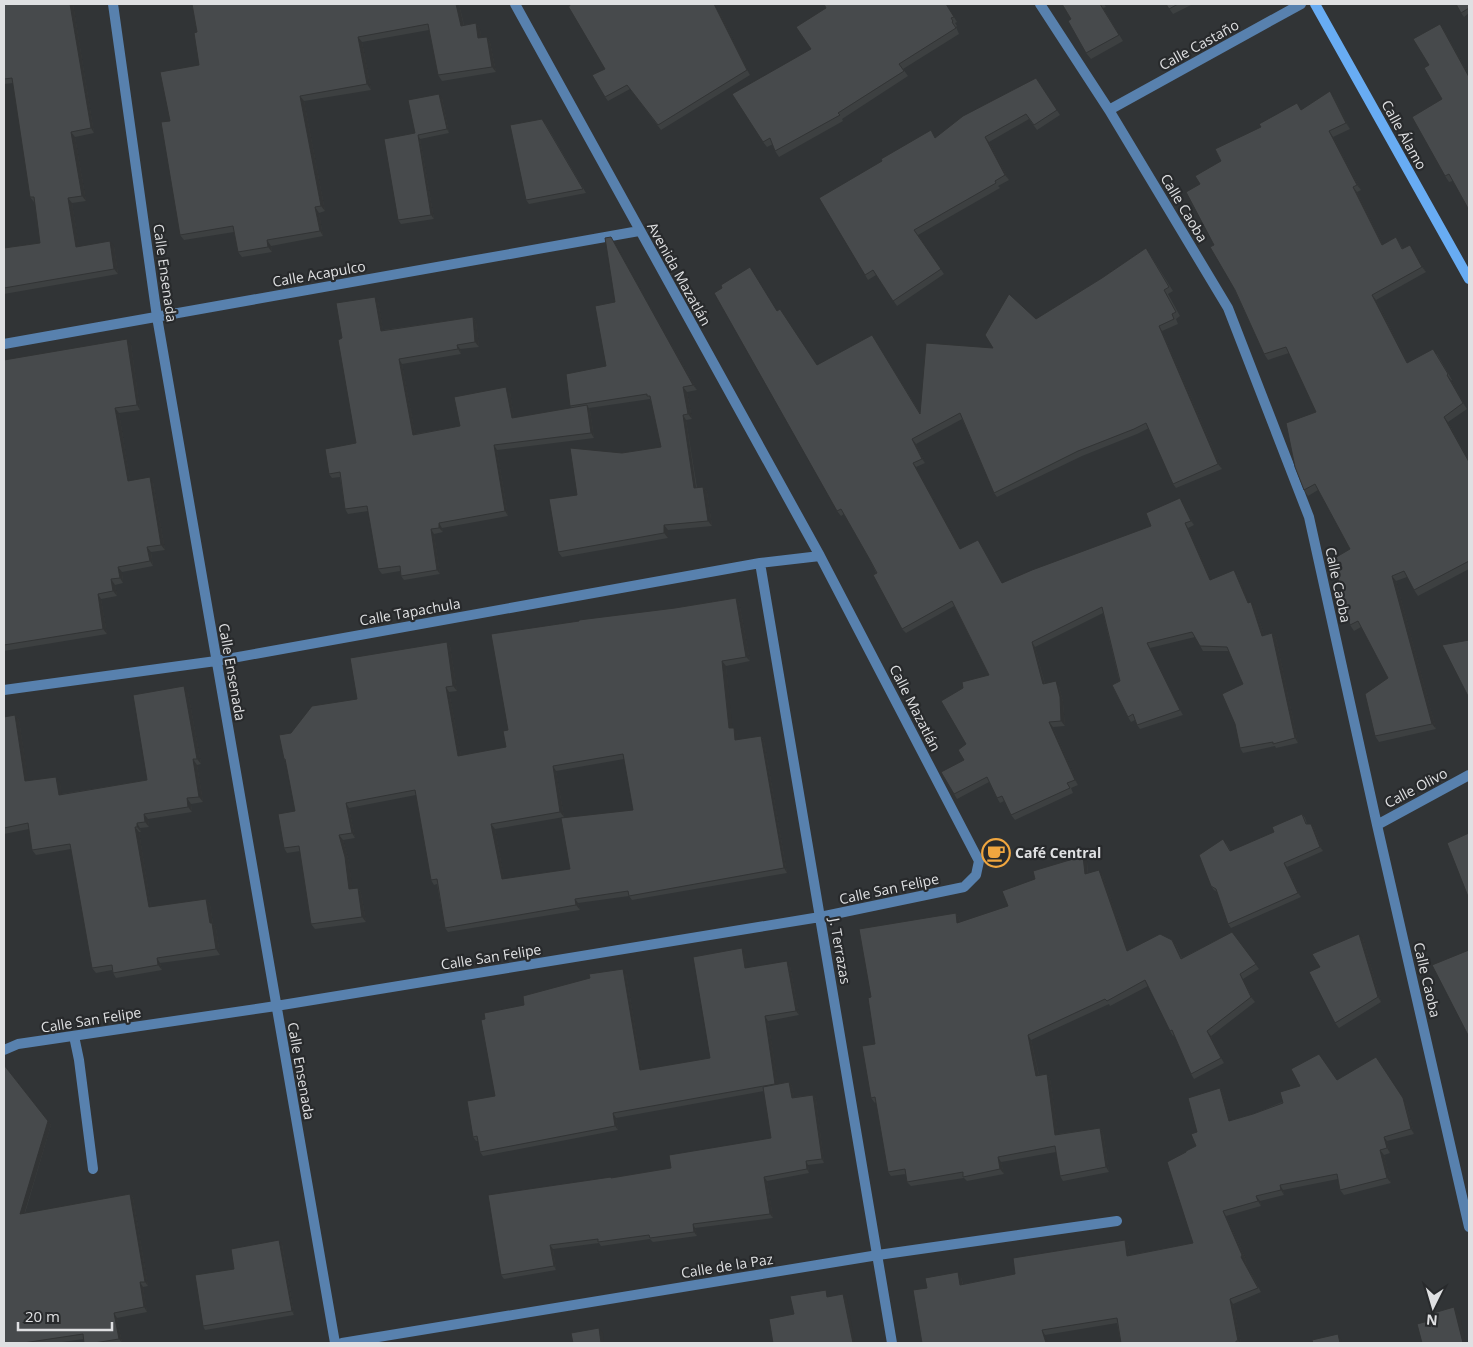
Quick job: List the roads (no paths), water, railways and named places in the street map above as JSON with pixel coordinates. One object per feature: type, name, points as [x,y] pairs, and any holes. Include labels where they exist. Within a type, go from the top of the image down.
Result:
[{"type":"main road","name":"Calle Álamo","points":[[1315,4],[1469,279]]},
{"type":"street","name":"Calle Ensenada","points":[[113,4],[157,317],[335,1343]]},
{"type":"street","name":"Avenida Mazatlán","points":[[515,4],[820,556]]},
{"type":"street","name":"Calle Caoba","points":[[1040,4],[1109,110],[1228,308],[1309,517],[1469,1227]]},
{"type":"street","name":"Calle Castaño","points":[[1109,110],[1301,4]]},
{"type":"street","name":"Calle Acapulco","points":[[4,344],[639,231]]},
{"type":"street","name":"Calle Tapachula","points":[[4,690],[216,661],[760,563],[820,556]]},
{"type":"street","name":"Calle Mazatlán","points":[[820,556],[979,861],[976,875]]},
{"type":"street","name":"J. Terrazas","points":[[760,563],[892,1343]]},
{"type":"street","name":"Calle Olivo","points":[[1377,825],[1469,775]]},
{"type":"street","name":"Calle San Felipe","points":[[4,1050],[18,1044],[276,1006],[820,917],[964,887],[976,875]]},
{"type":"street","points":[[74,1036],[79,1060],[93,1169]]},
{"type":"street","name":"Calle de la Paz","points":[[342,1343],[878,1255],[1117,1221]]},
{"type":"place","name":"Café Central","points":[[996,853]]}]
